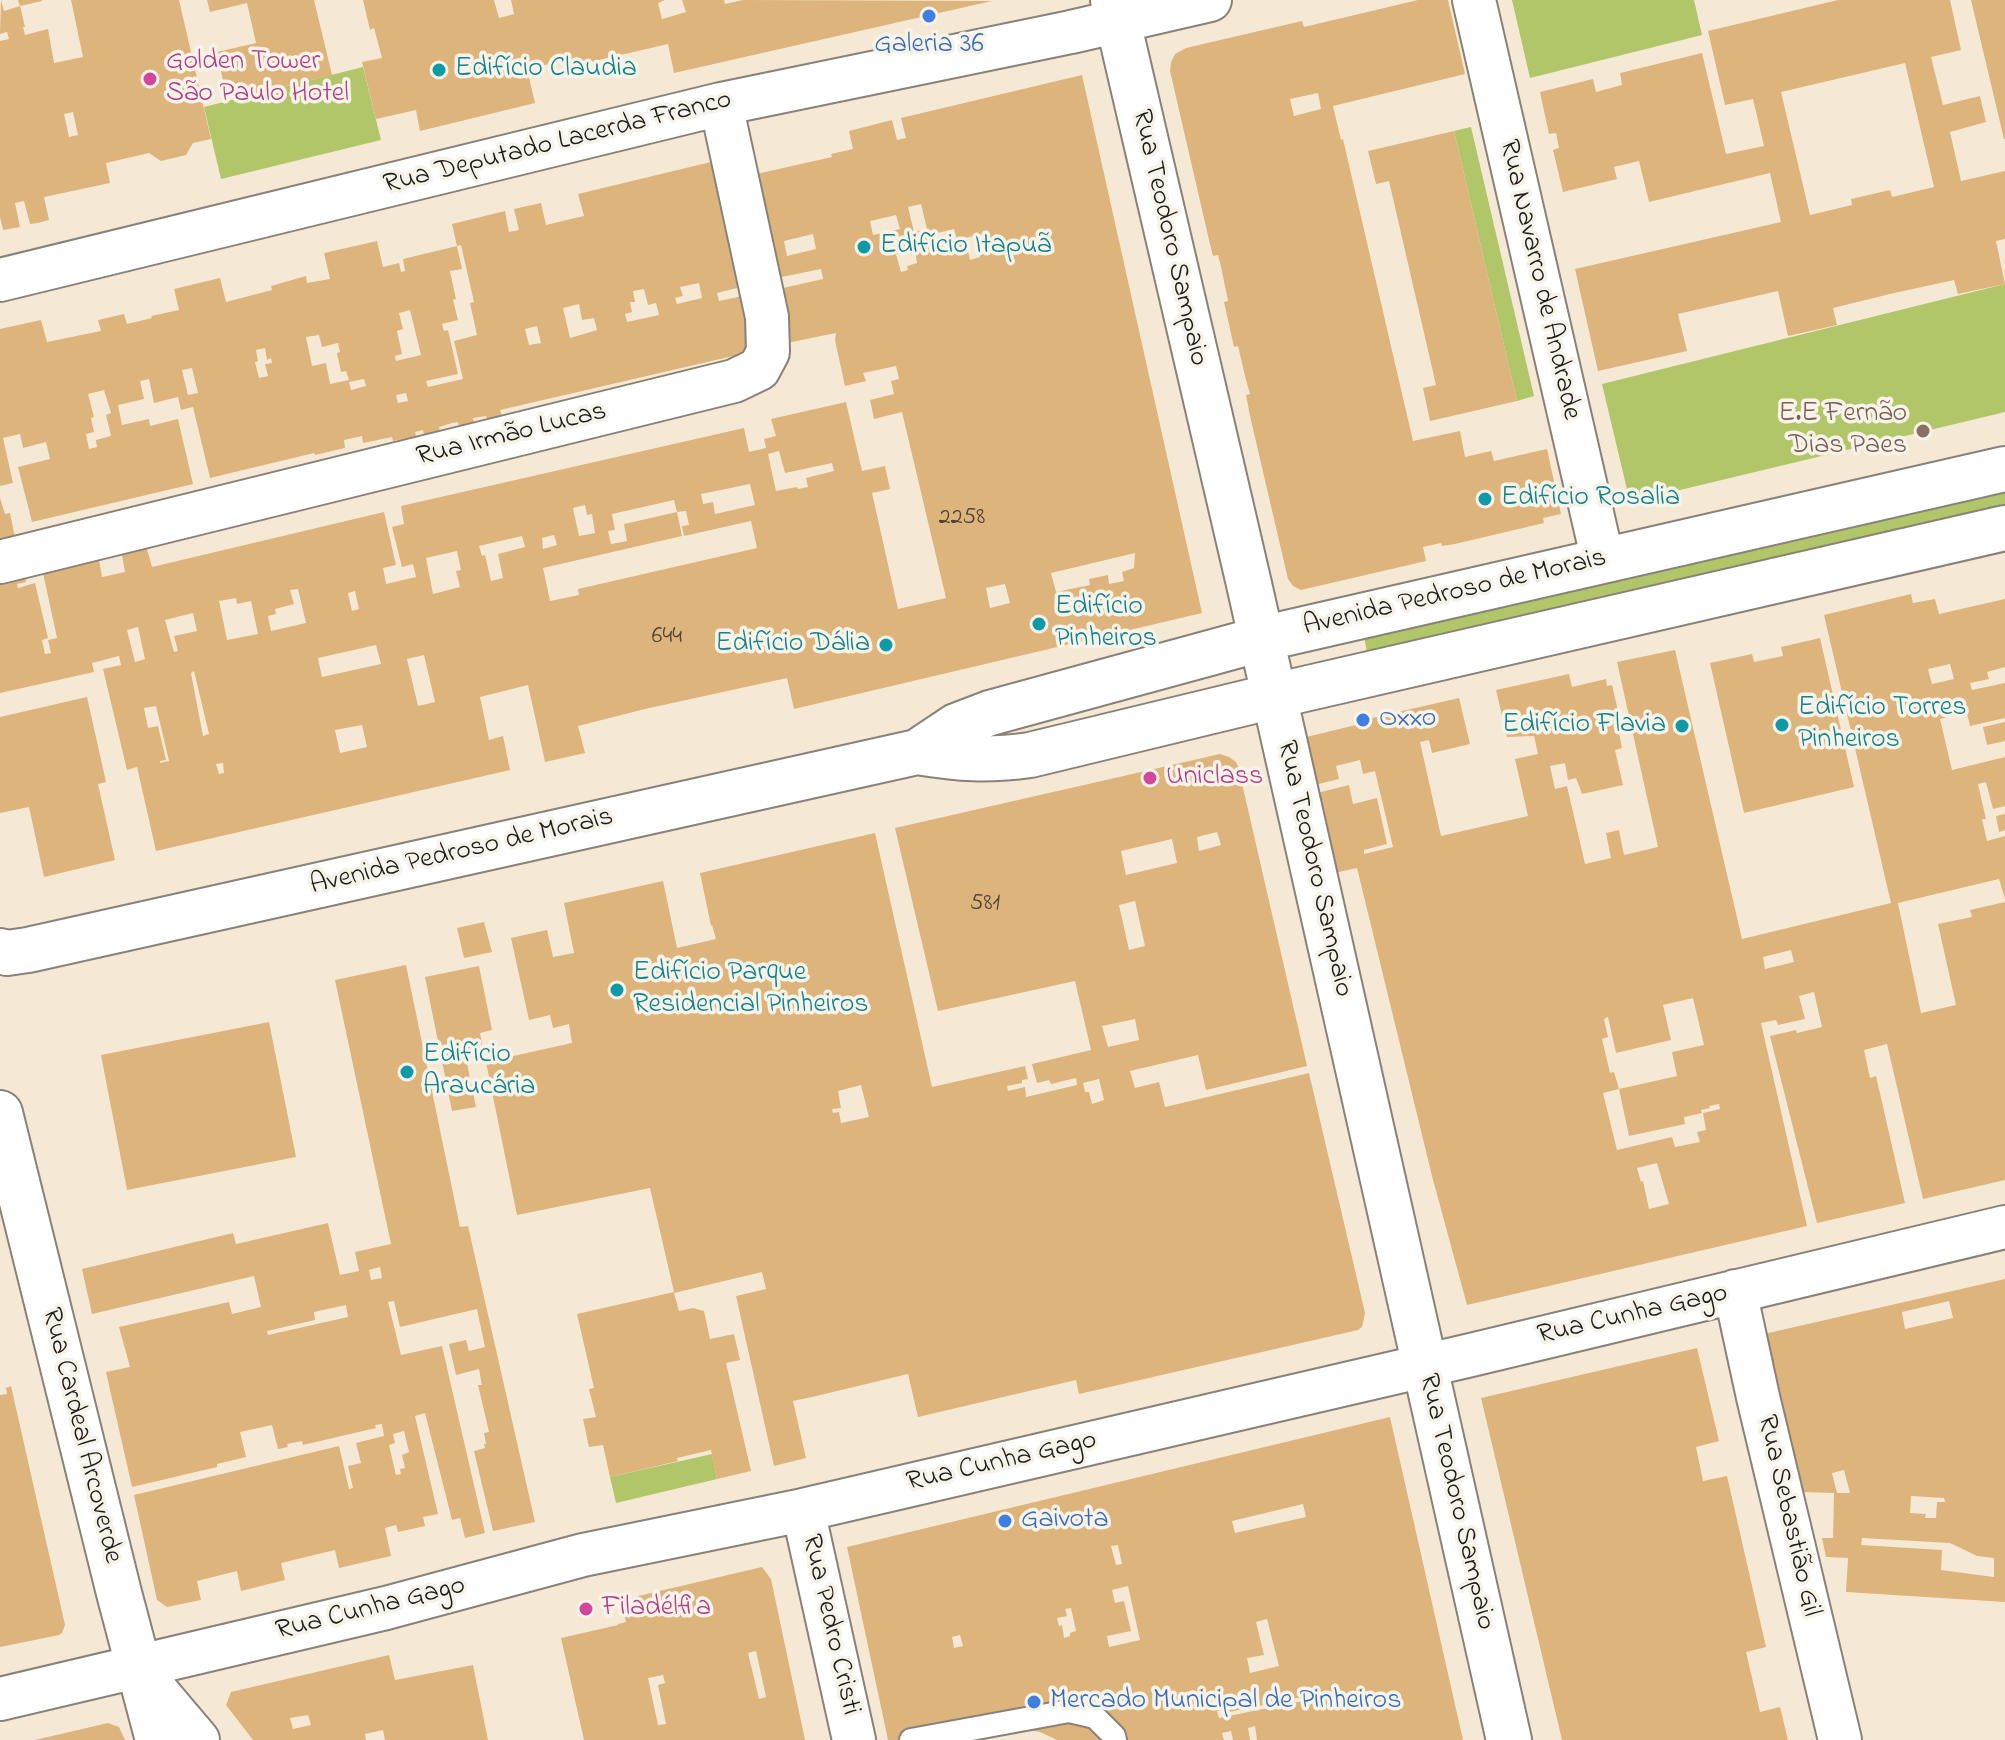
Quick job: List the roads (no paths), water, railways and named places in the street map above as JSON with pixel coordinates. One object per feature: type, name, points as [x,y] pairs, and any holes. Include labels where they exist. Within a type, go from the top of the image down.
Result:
[{"type":"main road","name":"Rua Teodoro Sampaio","points":[[1115,11],[1274,696],[1509,1740]]},
{"type":"main road","name":"Avenida Pedroso de Morais","points":[[2,955],[917,752],[956,726],[990,713],[1261,639],[2005,469]]},
{"type":"main road","name":"Avenida Pedroso de Morais","points":[[917,752],[958,759],[994,760],[1030,755],[2005,528]]},
{"type":"main road","name":"Rua Cardeal Arcoverde","points":[[0,1113],[13,1222],[137,1668]]},
{"type":"main road","points":[[137,1668],[158,1740]]},
{"type":"street","name":"Rua Deputado Lacerda Franco","points":[[0,280],[1115,11],[1210,0]]},
{"type":"street","name":"Rua Navarro de Andrade","points":[[1474,0],[1603,561]]},
{"type":"street","name":"Rua Irmão Lucas","points":[[0,562],[734,381],[759,369],[768,352],[767,317],[721,104]]},
{"type":"street","name":"Rua Cunha Gago","points":[[0,1699],[386,1608],[583,1555],[803,1510],[2005,1227]]},
{"type":"street","name":"Rua Sebastião Gil","points":[[1735,1291],[1840,1740]]},
{"type":"street","name":"Rua Pedro Cristi","points":[[803,1510],[854,1740]]},
{"type":"street","name":"Rua Cardeal Arcoverde","points":[[137,1668],[198,1740]]},
{"type":"lane","points":[[911,1740],[1069,1711],[1095,1717],[1115,1740]]},
{"type":"place","name":"Galeria 36","points":[[929,16]]},
{"type":"place","name":"Edifício Claudia","points":[[439,70]]},
{"type":"place","name":"Golden Tower São Paulo Hotel","points":[[150,79]]},
{"type":"place","name":"Edifício Itapuã","points":[[864,247]]},
{"type":"place","name":"E.E Fernão Dias Paes","points":[[1923,431]]},
{"type":"place","name":"Edifício Rosalia","points":[[1485,499]]},
{"type":"place","name":"Edifício Pinheiros","points":[[1039,624]]},
{"type":"place","name":"Edifício Dália","points":[[886,645]]},
{"type":"place","name":"Oxxo","points":[[1363,720]]},
{"type":"place","name":"Edifício Torres Pinheiros","points":[[1782,725]]},
{"type":"place","name":"Edifício Flavia","points":[[1682,726]]},
{"type":"place","name":"Uniclass","points":[[1150,778]]},
{"type":"place","name":"Edifício Parque Residencial Pinheiros","points":[[617,990]]},
{"type":"place","name":"Edifício Araucária","points":[[407,1072]]},
{"type":"place","name":"Gaivota","points":[[1005,1521]]},
{"type":"place","name":"Filadélfia","points":[[586,1609]]},
{"type":"place","name":"Mercado Municipal de Pinheiros","points":[[1034,1702]]}]
